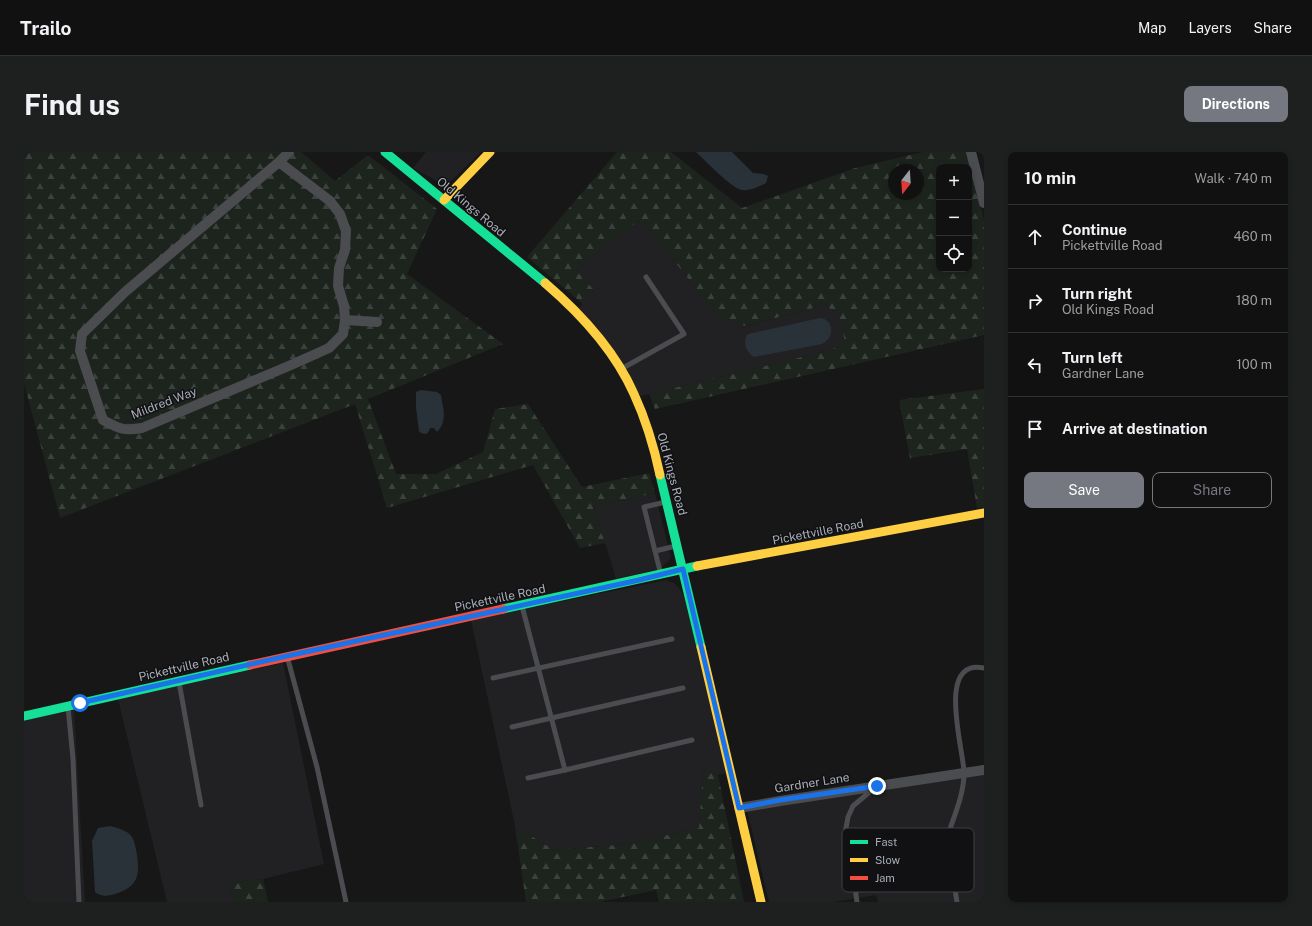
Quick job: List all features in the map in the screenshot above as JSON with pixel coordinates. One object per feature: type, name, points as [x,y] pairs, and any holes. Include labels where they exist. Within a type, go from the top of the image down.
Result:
[{"type":"street","name":"Mildred Way","points":[[279,162],[330,201],[340,214],[346,231],[345,250],[339,268],[338,286],[344,306],[345,320],[343,334],[329,348],[291,366],[142,428],[127,431],[115,427],[103,420],[80,351],[82,334],[125,292],[289,152]]},
{"type":"street","name":"Old Kings Road","points":[[386,152],[554,291],[577,313],[602,341],[620,369],[641,410],[652,443],[667,502],[761,902]]},
{"type":"street","points":[[444,200],[490,152]]},
{"type":"street","points":[[971,152],[982,185],[984,202]]},
{"type":"street","points":[[345,320],[377,322]]},
{"type":"street","name":"Pickettville Road","points":[[24,716],[287,656],[522,606],[683,569],[984,513]]},
{"type":"street","name":"Gardner Lane","points":[[739,808],[780,800],[984,770]]},
{"type":"lane","points":[[620,369],[684,334],[646,277]]},
{"type":"lane","points":[[661,575],[644,507],[667,502]]},
{"type":"lane","points":[[654,551],[677,546]]},
{"type":"lane","points":[[522,606],[565,770]]},
{"type":"lane","points":[[493,678],[672,639]]},
{"type":"lane","points":[[287,656],[317,767],[346,902]]},
{"type":"lane","points":[[949,828],[961,796],[964,773],[955,706],[958,680],[962,674],[969,669],[979,666],[984,668]]},
{"type":"lane","points":[[179,681],[201,805]]},
{"type":"lane","points":[[512,727],[683,688]]},
{"type":"lane","points":[[68,706],[73,759],[79,902]]},
{"type":"lane","points":[[528,778],[692,740]]},
{"type":"lane","points":[[847,828],[848,817],[853,806],[877,786]]},
{"type":"lane","points":[[856,892],[857,902]]},
{"type":"lane","points":[[955,892],[957,902]]},
{"type":"shaded area","points":[[426,152],[480,153],[450,182],[439,182],[413,168]]},
{"type":"shaded area","points":[[696,152],[732,152],[753,173],[768,176],[766,183],[749,190],[737,188]]},
{"type":"shaded area","points":[[641,219],[717,315],[746,326],[825,305],[839,315],[846,343],[831,350],[641,396],[579,308],[593,289],[576,270]]},
{"type":"shaded area","points":[[820,318],[825,319],[828,322],[831,329],[829,338],[822,344],[754,357],[747,349],[745,340],[748,334]]},
{"type":"shaded area","points":[[421,390],[437,392],[441,395],[444,419],[443,424],[437,432],[434,428],[430,428],[426,434],[419,431],[416,408],[416,392]]},
{"type":"shaded area","points":[[655,493],[671,558],[660,569],[616,579],[594,507]]},
{"type":"shaded area","points":[[666,580],[674,583],[684,596],[726,773],[718,775],[703,770],[699,828],[627,844],[554,850],[515,826],[471,620]]},
{"type":"shaded area","points":[[283,663],[324,864],[263,879],[229,883],[234,902],[167,902],[118,699]]},
{"type":"shaded area","points":[[74,709],[85,902],[24,902],[24,721]]},
{"type":"shaded area","points":[[984,775],[984,902],[878,902],[876,895],[835,902],[769,902],[747,810]]},
{"type":"shaded area","points":[[110,826],[125,831],[132,837],[135,844],[138,869],[135,880],[128,888],[115,894],[105,896],[95,892],[92,841],[98,828]]},
{"type":"green space","points":[[24,152],[301,152],[335,181],[368,155],[437,209],[407,274],[503,344],[368,399],[396,474],[436,474],[483,452],[495,409],[528,404],[582,487],[649,473],[655,493],[594,507],[605,543],[580,548],[533,465],[387,508],[355,404],[60,518],[24,383]]},
{"type":"green space","points":[[617,152],[671,152],[742,208],[855,168],[923,152],[968,152],[971,164],[936,164],[936,272],[972,272],[972,169],[984,221],[984,335],[655,409],[649,394],[831,350],[845,342],[839,315],[825,305],[745,326],[717,315],[641,219],[576,270],[593,289],[583,304],[527,257]]},
{"type":"green space","points":[[984,389],[984,507],[977,508],[967,449],[910,458],[899,400]]},
{"type":"green space","points":[[703,770],[718,775],[744,902],[659,902],[656,890],[599,902],[526,902],[515,826],[554,850],[627,844],[699,828]]},
{"type":"green space","points":[[263,879],[268,902],[234,902],[229,883]]},
{"type":"traffic: fast","points":[[385,152],[545,283]]},
{"type":"traffic: fast","points":[[660,475],[701,647]]},
{"type":"traffic: fast","points":[[503,609],[697,566]]},
{"type":"traffic: fast","points":[[24,716],[250,665]]},
{"type":"traffic: slow","points":[[444,200],[490,152]]},
{"type":"traffic: slow","points":[[545,283],[571,307],[596,334],[607,348],[626,378],[646,424],[660,475]]},
{"type":"traffic: slow","points":[[697,566],[984,513]]},
{"type":"traffic: slow","points":[[701,647],[761,902]]},
{"type":"traffic: jam","points":[[250,665],[503,609]]},
{"type":"route","points":[[80,703],[683,569],[739,808],[780,800],[877,786]]}]
